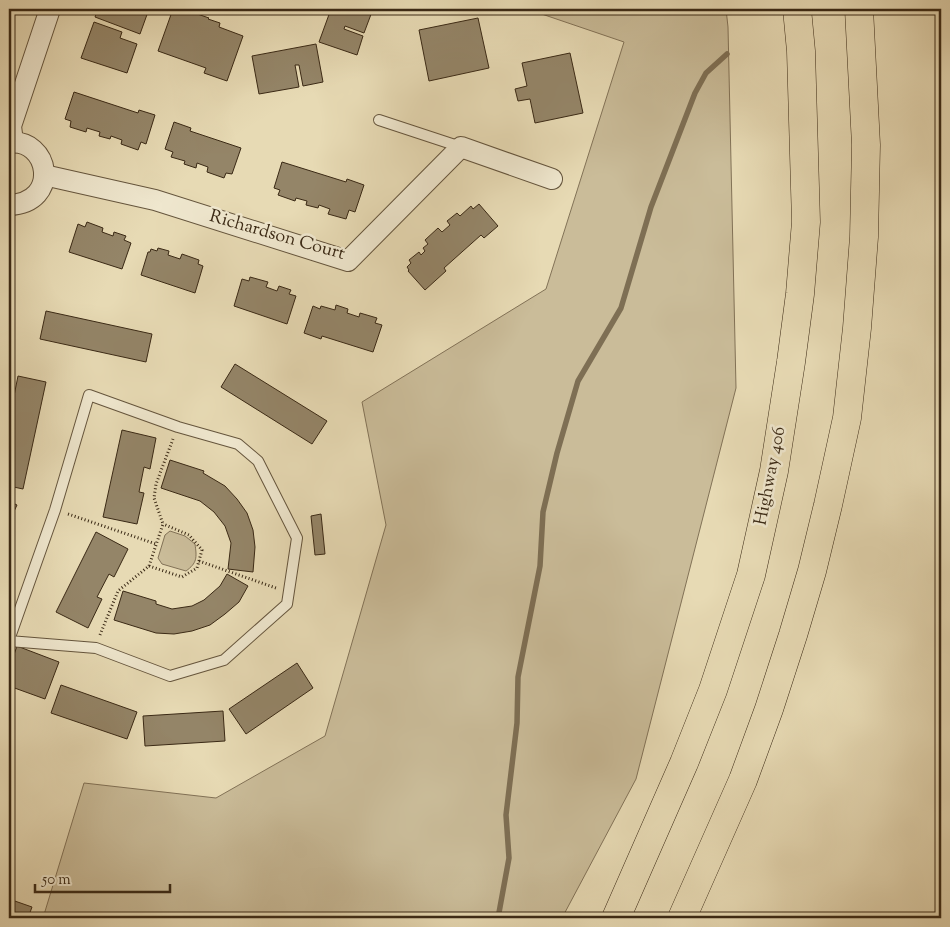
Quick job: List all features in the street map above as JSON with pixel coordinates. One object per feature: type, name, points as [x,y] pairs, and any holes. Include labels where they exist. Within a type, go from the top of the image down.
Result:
[{"type":"highway","name":"Highway 406","points":[[616,918],[684,764],[713,690],[751,575],[774,471],[793,352],[806,222],[802,70],[797,9]]},
{"type":"highway","points":[[682,918],[743,780],[769,709],[812,571],[847,418],[857,328],[864,237],[866,145],[859,9]]},
{"type":"street","points":[[9,205],[19,205],[29,201],[37,194],[42,185],[43,165],[39,156],[32,148],[11,142],[11,126],[50,9]]},
{"type":"street","points":[[461,147],[552,179]]},
{"type":"street","name":"Richardson Court","points":[[44,175],[155,200],[348,261],[461,147]]},
{"type":"lane","points":[[379,120],[461,147]]},
{"type":"lane","points":[[89,395],[178,427],[238,444],[258,461],[297,538],[287,604],[224,660],[170,676],[96,648],[9,641],[55,510],[89,395]]},
{"type":"path","points":[[96,648],[118,591],[149,566],[163,524],[154,498],[156,484],[178,427]]},
{"type":"path","points":[[55,510],[156,544]]},
{"type":"path","points":[[149,566],[182,577],[197,568],[202,550],[189,535],[163,524]]},
{"type":"path","points":[[199,561],[289,592]]},
{"type":"shaded area","points":[[527,9],[726,9],[728,27],[736,388],[636,779],[562,918],[43,918],[84,783],[216,798],[325,736],[386,525],[362,402],[546,289],[624,42]]},
{"type":"shaded area","points":[[170,531],[185,536],[195,544],[195,560],[186,571],[162,564],[158,558],[165,535]]},
{"type":"building","points":[[98,9],[149,9],[140,34],[95,17]]},
{"type":"building","points":[[173,9],[183,9],[209,18],[220,23],[219,27],[243,36],[227,81],[204,73],[206,68],[158,51]]},
{"type":"building","points":[[331,9],[373,9],[364,33],[345,26],[344,29],[363,36],[357,55],[319,42]]},
{"type":"building","points":[[478,18],[489,68],[429,81],[419,30]]},
{"type":"building","points":[[94,22],[122,32],[120,38],[137,44],[127,73],[81,58]]},
{"type":"building","points":[[316,44],[323,82],[303,86],[299,65],[295,65],[299,87],[259,94],[252,56]]},
{"type":"building","points":[[570,53],[583,113],[535,123],[530,99],[518,101],[515,89],[527,86],[522,63]]},
{"type":"building","points":[[74,92],[138,113],[139,110],[155,115],[146,144],[141,142],[138,150],[121,144],[122,140],[111,136],[110,139],[99,136],[100,132],[87,128],[86,132],[70,127],[71,121],[65,119]]},
{"type":"building","points":[[174,122],[191,128],[190,131],[241,148],[232,174],[226,173],[224,178],[207,172],[208,167],[197,163],[196,168],[184,164],[185,161],[171,157],[173,152],[165,149]]},
{"type":"building","points":[[282,162],[346,182],[347,179],[364,185],[355,212],[349,210],[346,219],[328,214],[330,209],[319,205],[318,208],[306,205],[307,201],[296,198],[295,201],[278,195],[280,190],[274,188]]},
{"type":"building","points":[[479,204],[498,226],[484,238],[481,235],[444,268],[446,271],[425,290],[408,271],[407,267],[411,263],[409,260],[419,252],[421,255],[425,251],[423,248],[428,244],[425,240],[438,228],[442,232],[450,225],[447,221],[457,213],[460,216],[471,206],[473,209]]},
{"type":"building","points":[[87,222],[103,228],[102,232],[113,236],[114,232],[126,236],[124,240],[131,243],[122,269],[69,252],[78,224],[85,227]]},
{"type":"building","points":[[158,248],[169,251],[168,255],[180,259],[182,254],[199,260],[198,264],[203,266],[195,293],[141,275],[148,252],[151,249],[157,251]]},
{"type":"building","points":[[250,277],[268,282],[266,287],[277,291],[279,286],[291,290],[289,294],[296,296],[287,324],[234,306],[242,279],[249,281]]},
{"type":"building","points":[[336,305],[348,309],[347,313],[359,317],[360,313],[377,318],[375,323],[382,325],[373,352],[322,336],[321,339],[304,333],[313,306],[320,309],[321,306],[335,310]]},
{"type":"building","points":[[46,311],[152,334],[146,362],[40,339]]},
{"type":"building","points":[[235,364],[327,421],[312,444],[221,387]]},
{"type":"building","points":[[18,376],[46,382],[23,489],[9,486],[9,421]]},
{"type":"building","points":[[122,430],[156,438],[150,469],[144,467],[139,492],[144,493],[137,524],[103,517]]},
{"type":"building","points":[[170,460],[204,471],[203,473],[225,486],[237,499],[247,513],[253,530],[255,547],[253,572],[228,569],[231,543],[225,526],[214,512],[200,501],[161,488]]},
{"type":"building","points":[[9,501],[17,505],[9,522]]},
{"type":"building","points":[[321,514],[325,554],[315,555],[311,516]]},
{"type":"building","points":[[96,532],[128,549],[114,577],[109,574],[97,597],[102,599],[88,628],[56,612]]},
{"type":"building","points":[[227,574],[248,586],[239,602],[210,625],[174,634],[156,633],[114,620],[123,591],[156,601],[156,604],[172,609],[192,606],[204,600],[220,586]]},
{"type":"building","points":[[17,646],[59,662],[45,699],[9,686],[9,669]]},
{"type":"building","points":[[297,663],[313,688],[246,734],[229,709]]},
{"type":"building","points":[[61,685],[137,712],[127,739],[51,713]]},
{"type":"building","points":[[223,711],[225,741],[145,746],[143,716]]},
{"type":"building","points":[[9,899],[32,907],[28,918],[9,918]]},
{"type":"waterway","points":[[498,918],[509,858],[506,815],[517,723],[518,677],[540,566],[543,512],[557,453],[578,381],[621,308],[651,207],[695,93],[706,73],[727,54]]}]
